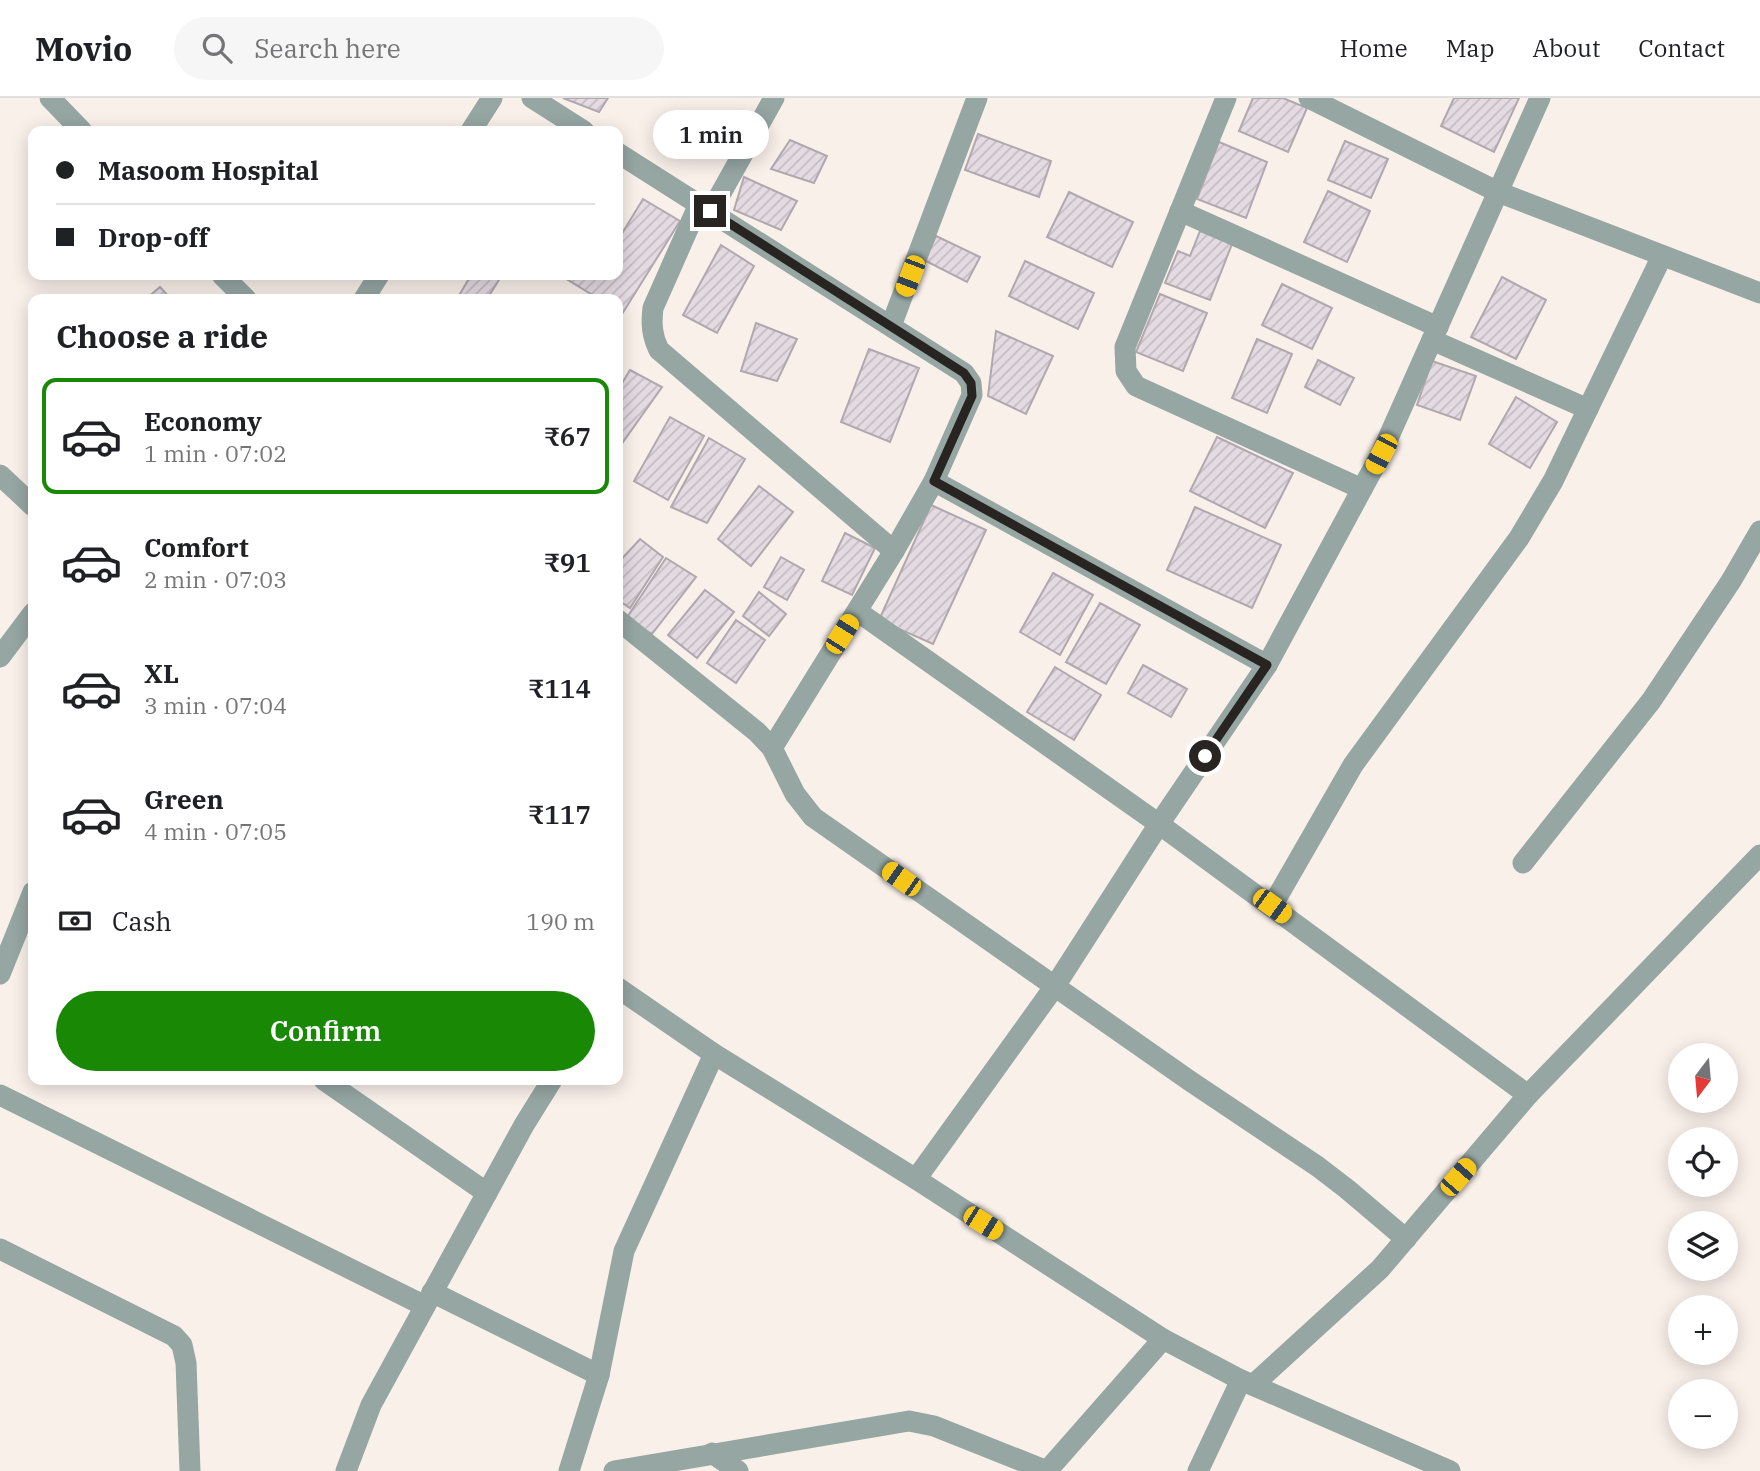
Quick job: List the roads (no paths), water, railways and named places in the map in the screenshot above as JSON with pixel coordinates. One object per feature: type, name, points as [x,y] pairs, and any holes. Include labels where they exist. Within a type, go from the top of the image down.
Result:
[{"type":"street","points":[[50,98],[77,126]]},
{"type":"street","points":[[474,126],[492,98]]},
{"type":"street","points":[[532,98],[576,126]]},
{"type":"street","points":[[774,98],[705,208],[653,308],[653,337],[659,350],[894,551]]},
{"type":"street","points":[[891,326],[977,98]]},
{"type":"street","points":[[1226,98],[1125,347],[1126,371],[1136,386],[1362,489]]},
{"type":"street","points":[[1309,98],[1498,192],[1760,293]]},
{"type":"street","points":[[916,1180],[1055,986],[1159,824],[1267,665],[1381,454],[1540,98]]},
{"type":"street","points":[[623,156],[964,373],[971,383],[972,396],[934,481],[894,551],[772,748]]},
{"type":"street","points":[[1180,211],[1588,409]]},
{"type":"street","points":[[1272,906],[1353,765],[1519,538],[1553,481],[1662,256]]},
{"type":"street","points":[[227,280],[241,294]]},
{"type":"street","points":[[0,475],[28,501]]},
{"type":"street","points":[[934,481],[1267,665]]},
{"type":"street","points":[[1522,863],[1651,701],[1731,581],[1760,531]]},
{"type":"street","points":[[857,611],[1159,824],[1528,1095]]},
{"type":"street","points":[[0,656],[28,620]]},
{"type":"street","points":[[623,624],[757,732],[772,748],[795,794],[813,817],[1317,1166],[1406,1239]]},
{"type":"street","points":[[1198,1471],[1247,1382],[1380,1269],[1528,1095],[1760,855]]},
{"type":"street","points":[[0,974],[28,904]]},
{"type":"street","points":[[623,991],[714,1054],[1163,1339],[1247,1382],[1450,1471]]},
{"type":"street","points":[[569,1471],[599,1376],[624,1251],[714,1054]]},
{"type":"street","points":[[331,1085],[487,1193]]},
{"type":"street","points":[[346,1471],[371,1405],[524,1125],[549,1085]]},
{"type":"street","points":[[0,1095],[429,1299],[599,1376]]},
{"type":"street","points":[[0,1249],[174,1336],[182,1345],[186,1363],[190,1471]]},
{"type":"street","points":[[614,1471],[909,1421],[934,1426],[1047,1471],[1163,1339]]},
{"type":"street","points":[[712,1453],[738,1471]]}]
